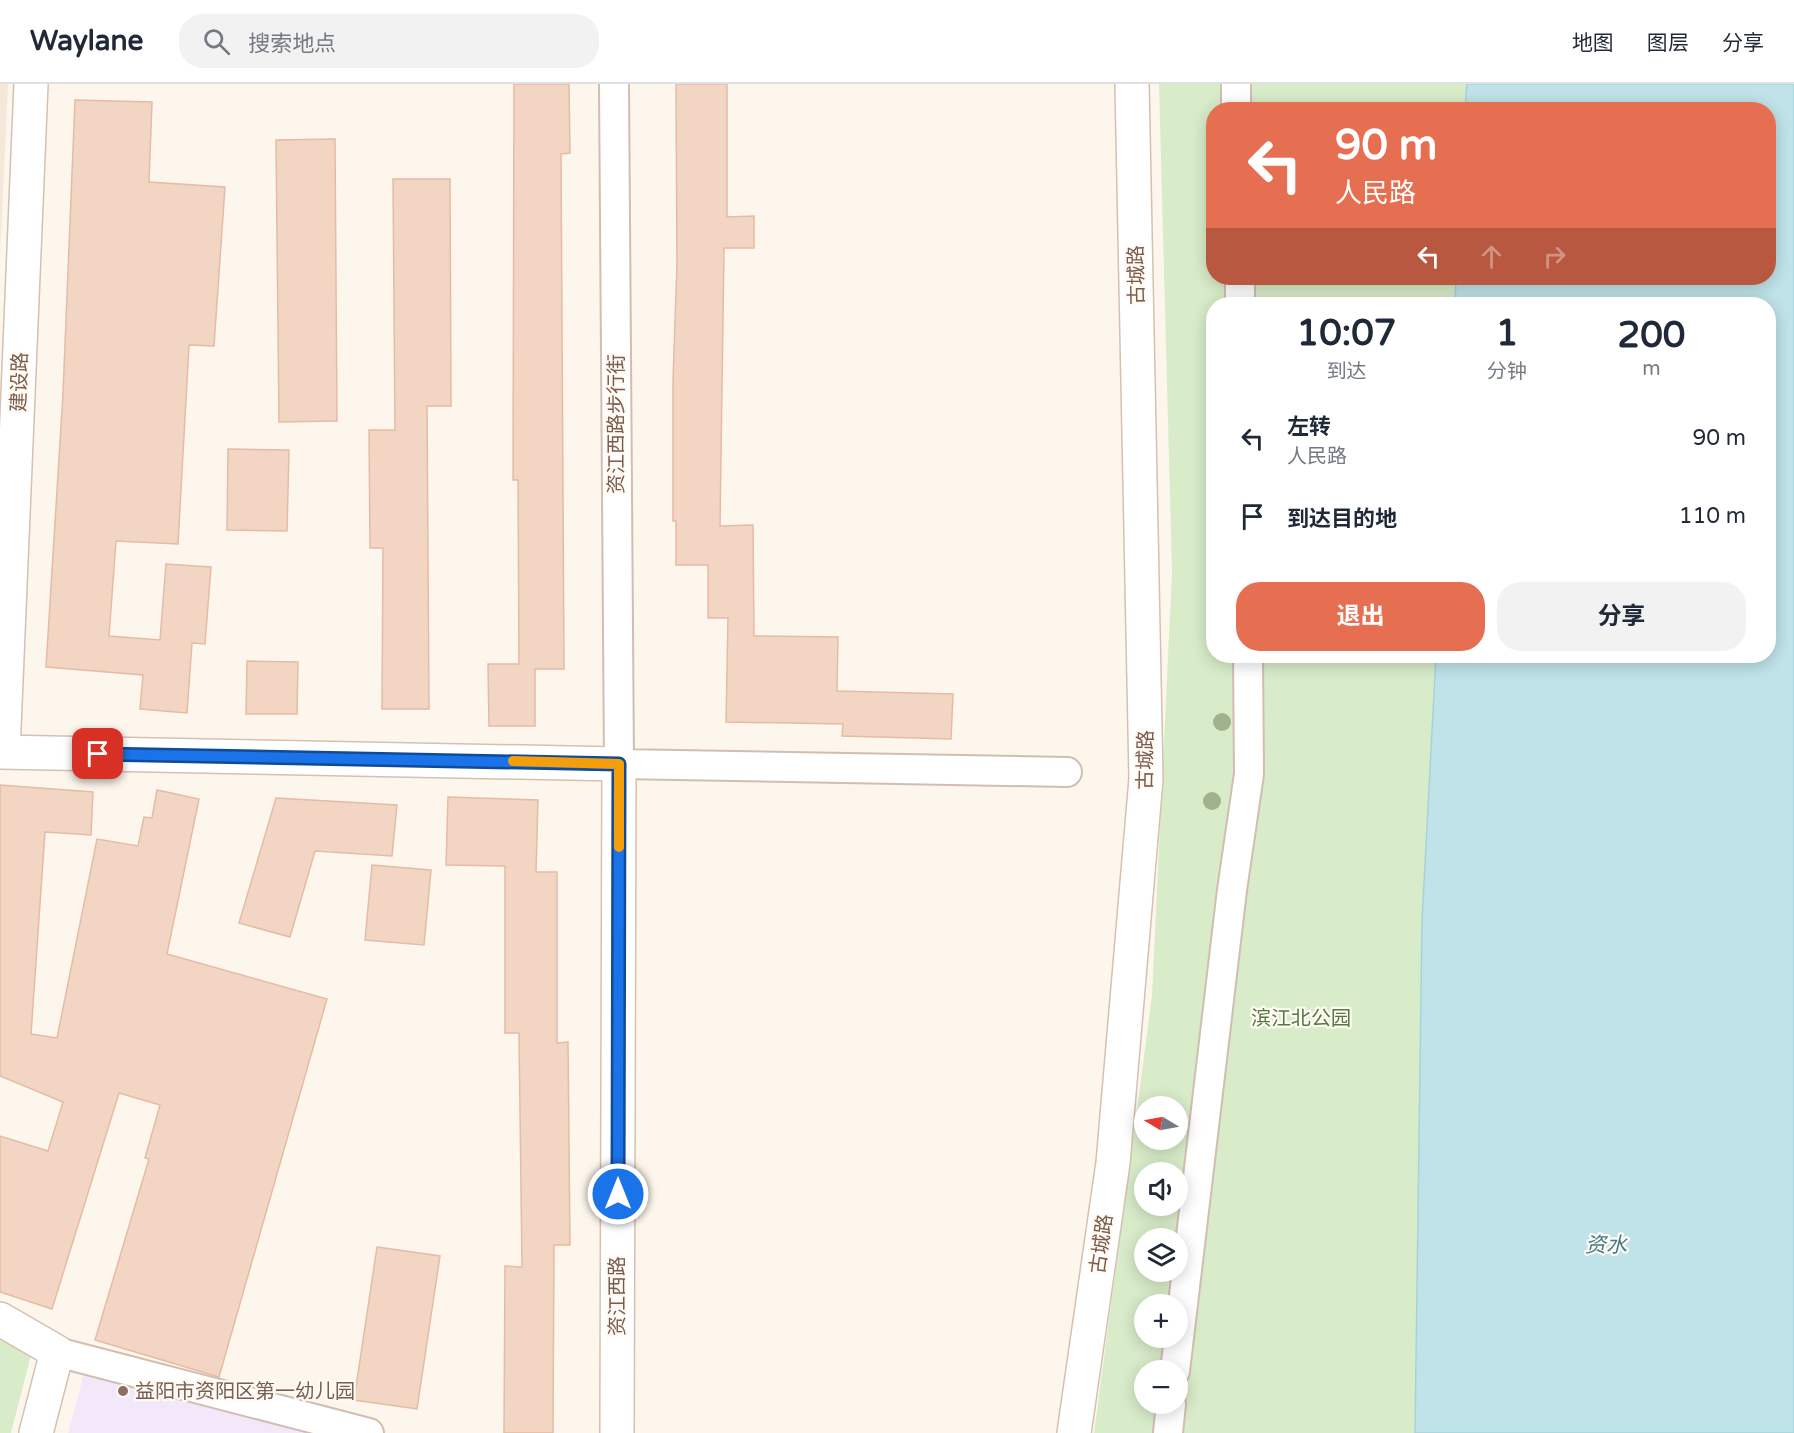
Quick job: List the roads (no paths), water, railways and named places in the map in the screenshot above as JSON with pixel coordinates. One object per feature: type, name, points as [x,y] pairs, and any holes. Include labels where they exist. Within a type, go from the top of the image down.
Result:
[{"type":"street","name":"建设路","points":[[2,752],[31,84]]},
{"type":"street","name":"资江西路步行街","points":[[614,84],[619,764]]},
{"type":"street","name":"古城路","points":[[1074,1433],[1113,1163],[1146,779],[1132,84]]},
{"type":"street","points":[[1236,84],[1236,102]]},
{"type":"street","points":[[1176,1360],[1232,890],[1249,774],[1248,663]]},
{"type":"street","points":[[2,752],[1067,772]]},
{"type":"street","name":"资江西路","points":[[617,1433],[619,764]]},
{"type":"street","points":[[0,1319],[57,1352],[369,1433]]},
{"type":"street","points":[[36,1433],[57,1352]]},
{"type":"street","points":[[1168,1433],[1171,1414]]},
{"type":"water","name":"资水","points":[[1467,84],[1794,84],[1794,1433],[1415,1433],[1422,921],[1436,663],[1776,663],[1776,297],[1455,297],[1456,285],[1776,285],[1776,102],[1466,102]]},
{"type":"place","name":"益阳市资阳区第一幼儿园","points":[[123,1391]]},
{"type":"park label","name":"滨江北公园","points":[[1301,1018]]}]
